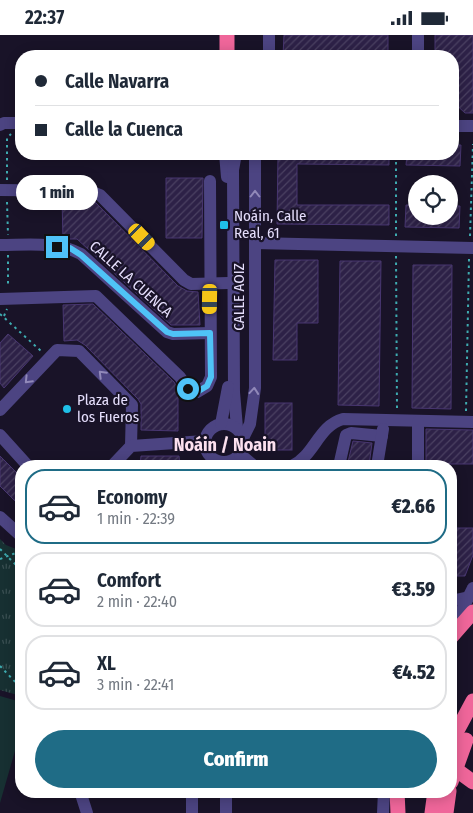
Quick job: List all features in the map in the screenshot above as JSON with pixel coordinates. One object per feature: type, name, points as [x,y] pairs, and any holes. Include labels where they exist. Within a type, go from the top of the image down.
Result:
[{"type":"highway","points":[[227,35],[228,50]]},
{"type":"highway","points":[[236,50],[237,35]]},
{"type":"highway","points":[[457,630],[473,612]]},
{"type":"highway","points":[[457,754],[473,701]]},
{"type":"highway","points":[[457,770],[471,779]]},
{"type":"highway","points":[[397,798],[398,813]]},
{"type":"highway","points":[[432,813],[434,798]]},
{"type":"highway","points":[[446,813],[448,798]]},
{"type":"street","points":[[269,35],[269,50]]},
{"type":"street","points":[[418,35],[418,50]]},
{"type":"street","points":[[0,125],[4,123],[15,128]]},
{"type":"street","points":[[459,126],[473,126]]},
{"type":"street","points":[[217,460],[211,457],[205,441],[210,430],[221,423],[228,392],[226,160]]},
{"type":"street","points":[[235,160],[233,170],[234,392],[240,433],[240,454],[247,460]]},
{"type":"street","name":"CALLE AOIZ","points":[[240,433],[250,423],[255,388],[255,160]]},
{"type":"street","points":[[2,299],[96,296],[192,392],[197,392],[207,386],[211,377],[210,181]]},
{"type":"street","points":[[3,190],[90,191],[100,195],[184,280],[191,283],[228,283]]},
{"type":"street","points":[[255,243],[471,248]]},
{"type":"street","name":"CALLE LA CUENCA","points":[[4,245],[70,248],[81,255],[167,332],[173,334],[210,333]]},
{"type":"street","points":[[0,410],[57,350],[79,351],[132,405],[131,446],[118,460]]},
{"type":"street","points":[[301,460],[307,456],[325,429],[333,422],[343,419],[418,422],[470,421]]},
{"type":"street","points":[[378,460],[382,436],[390,421]]},
{"type":"street","points":[[418,422],[418,460]]},
{"type":"street","points":[[221,423],[240,433]]},
{"type":"street","points":[[340,460],[346,435],[351,433],[382,436]]},
{"type":"street","points":[[0,435],[23,460]]},
{"type":"street","points":[[131,446],[205,441]]},
{"type":"street","points":[[232,460],[240,454]]},
{"type":"street","points":[[0,517],[15,531]]},
{"type":"street","points":[[457,599],[471,593]]},
{"type":"street","points":[[457,620],[471,593]]},
{"type":"street","points":[[82,798],[87,813]]},
{"type":"street","points":[[192,798],[192,813]]},
{"type":"street","points":[[226,798],[226,813]]},
{"type":"street","points":[[383,813],[384,798]]},
{"type":"path","points":[[4,316],[2,299],[4,245],[3,190],[7,138],[15,131]]},
{"type":"path","points":[[470,421],[473,145]]},
{"type":"path","points":[[390,421],[396,247],[396,160]]},
{"type":"path","points":[[0,314],[43,353]]},
{"type":"path","points":[[1,551],[15,564]]},
{"type":"path","points":[[0,559],[15,554]]},
{"type":"path","points":[[0,666],[15,682]]},
{"type":"green space","points":[[0,539],[6,545],[15,549],[15,694],[0,690]]},
{"type":"green space","points":[[0,696],[15,700],[15,751],[0,803]]},
{"type":"building","points":[[284,35],[388,35],[388,50],[283,50]]},
{"type":"building","points":[[435,35],[473,35],[473,113],[465,113],[459,107],[459,50],[435,50]]},
{"type":"building","points":[[459,145],[461,145],[460,166],[406,165],[406,160],[459,160]]},
{"type":"building","points":[[278,160],[389,160],[389,165],[297,164],[297,205],[389,205],[389,225],[277,224]]},
{"type":"building","points":[[166,178],[203,178],[202,238],[166,238]]},
{"type":"building","points":[[62,199],[88,199],[95,202],[178,286],[187,291],[198,292],[200,325],[171,325],[77,239],[63,239]]},
{"type":"building","points":[[406,205],[408,205],[408,225],[458,225],[458,206],[460,206],[459,228],[405,227]]},
{"type":"building","points":[[275,260],[318,260],[318,323],[297,323],[297,360],[273,360]]},
{"type":"building","points":[[340,261],[381,261],[379,406],[338,405]]},
{"type":"building","points":[[413,265],[452,265],[451,409],[412,408]]},
{"type":"building","points":[[93,304],[174,382],[178,389],[178,431],[141,430],[141,404],[138,399],[85,345],[77,340],[64,341],[63,305]]},
{"type":"building","points":[[8,334],[33,356],[4,388],[0,383],[0,343]]},
{"type":"building","points":[[265,403],[292,403],[292,450],[265,450]]},
{"type":"building","points":[[426,429],[473,430],[473,464],[457,464],[457,460],[426,460]]},
{"type":"building","points":[[353,441],[372,443],[370,460],[348,460]]},
{"type":"building","points":[[0,456],[15,471],[15,501],[0,486]]},
{"type":"building","points":[[141,456],[179,456],[179,460],[141,460]]},
{"type":"building","points":[[457,528],[473,528],[473,555],[465,576],[457,576]]},
{"type":"place","name":"Noáin, Calle Real, 61","points":[[224,225]]},
{"type":"place","name":"Plaza de los Fueros","points":[[67,409]]},
{"type":"district","name":"Noáin / Noain","points":[[225,445]]},
{"type":"route","points":[[57,247],[70,248],[81,255],[152,321],[167,332],[173,334],[210,333],[211,377],[207,386],[197,392],[192,392],[188,389]]}]
